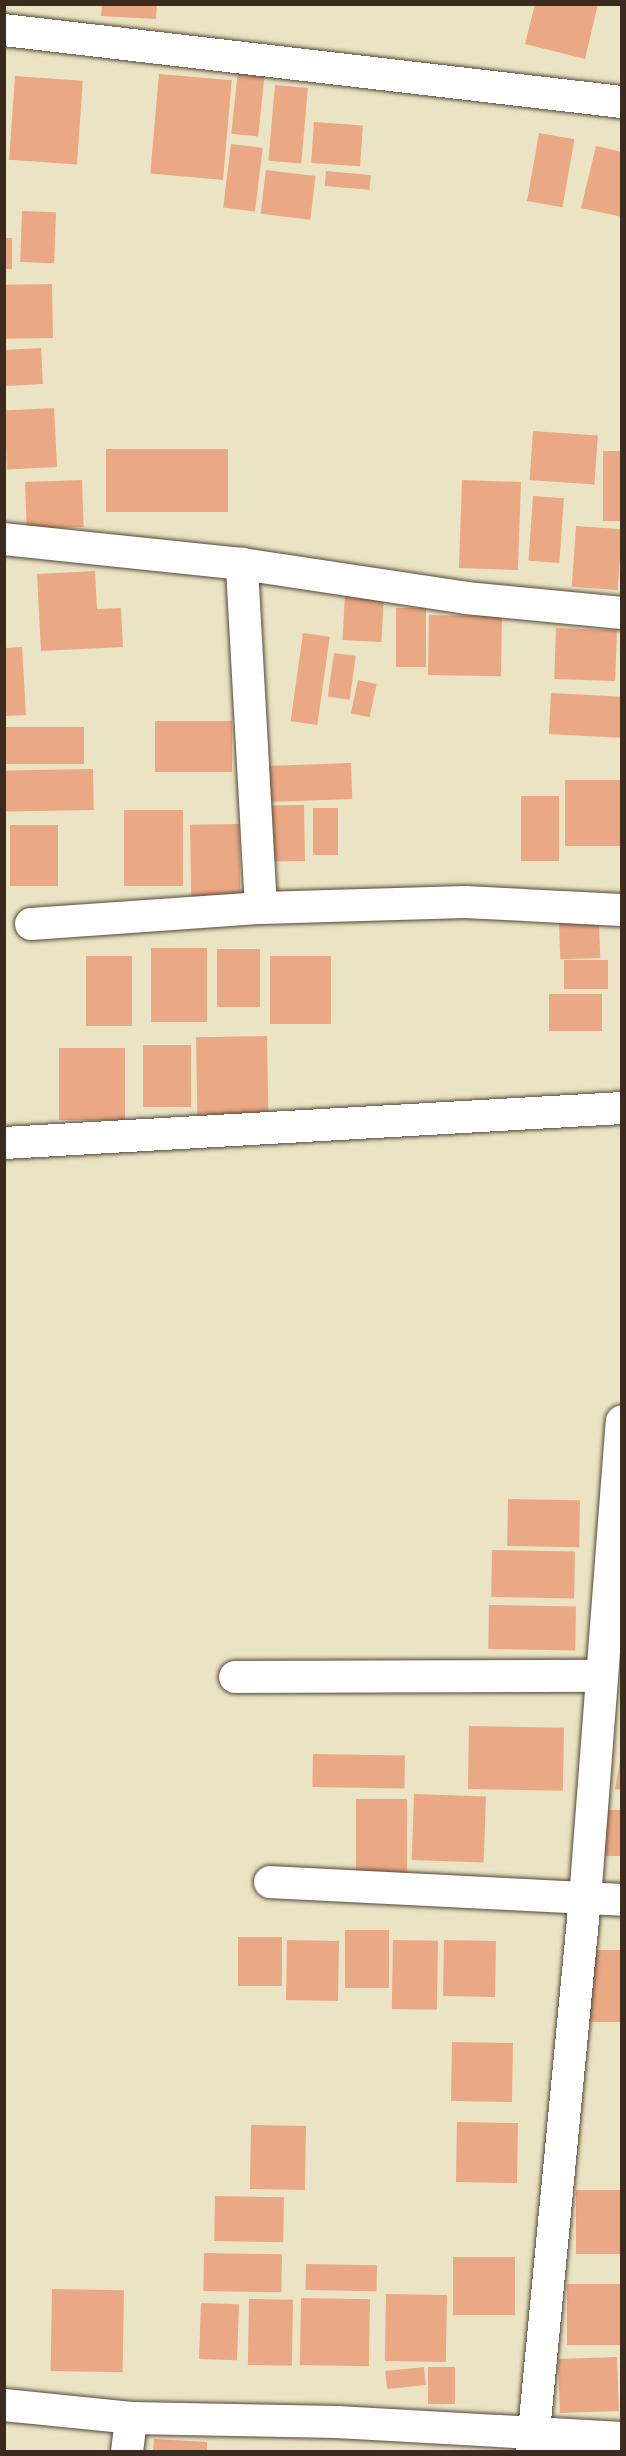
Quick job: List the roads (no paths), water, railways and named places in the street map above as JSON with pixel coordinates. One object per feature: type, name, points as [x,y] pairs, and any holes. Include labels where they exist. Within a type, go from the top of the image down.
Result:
[{"type":"street","points":[[4,30],[621,102]]},
{"type":"street","points":[[4,538],[243,564],[466,598],[621,613]]},
{"type":"street","points":[[243,564],[261,908]]},
{"type":"street","points":[[31,924],[261,908],[465,902],[621,910]]},
{"type":"street","points":[[4,1143],[621,1108]]},
{"type":"street","points":[[534,2441],[585,1899],[621,1421]]},
{"type":"street","points":[[235,1677],[602,1676]]},
{"type":"street","points":[[270,1882],[621,1900]]},
{"type":"street","points":[[4,2405],[131,2418],[534,2441],[621,2438]]},
{"type":"street","points":[[127,2451],[131,2418]]}]
